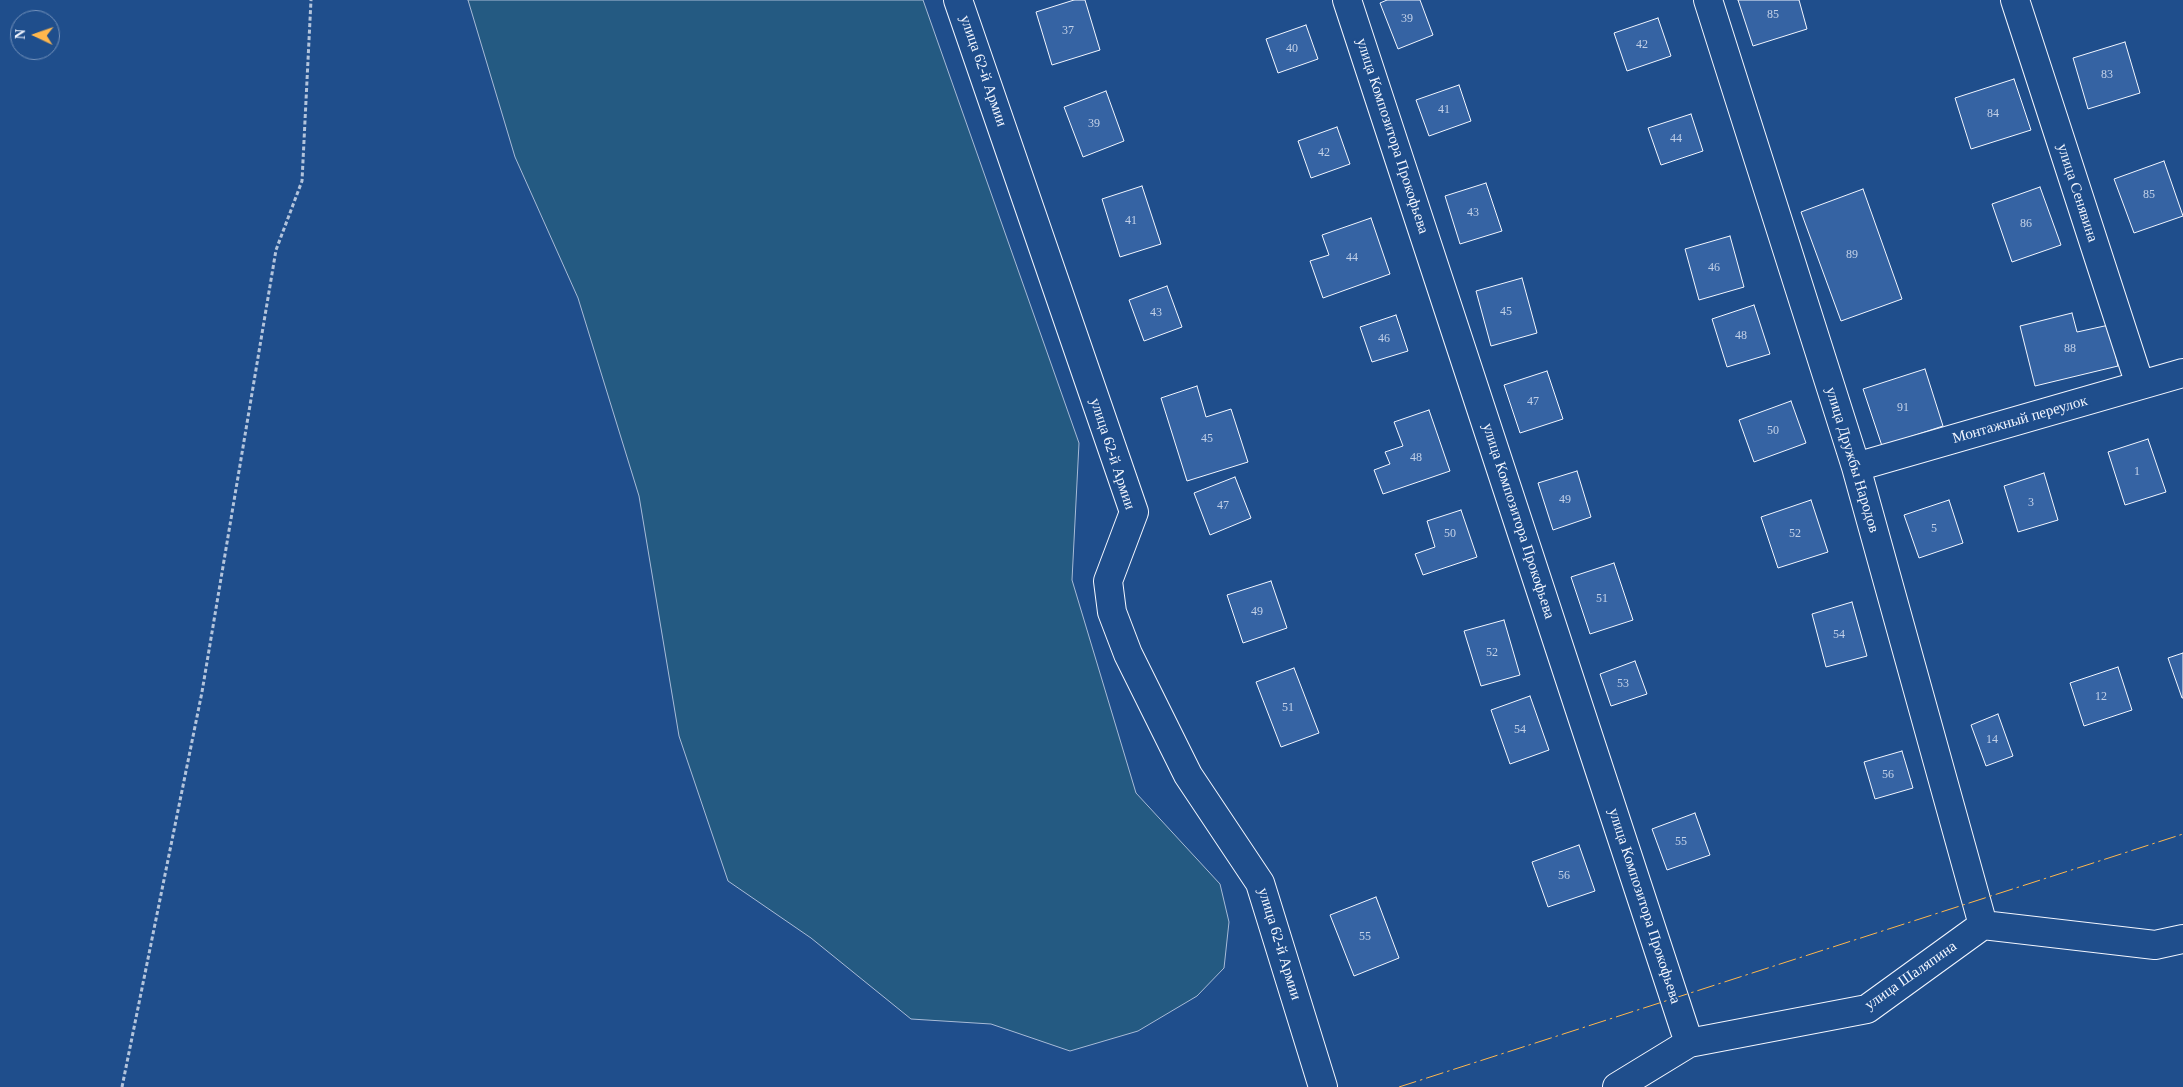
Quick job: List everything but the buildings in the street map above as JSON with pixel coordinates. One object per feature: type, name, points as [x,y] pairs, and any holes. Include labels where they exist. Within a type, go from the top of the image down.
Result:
[{"type":"street","name":"улица 62-й Армии","points":[[958,0],[1134,512],[1108,581],[1112,612],[1128,654],[1188,775],[1260,883],[1323,1087]]},
{"type":"street","name":"улица Композитора Прокофьева","points":[[1348,0],[1688,1043]]},
{"type":"street","name":"улица Дружбы Народов","points":[[1708,0],[1856,467],[1983,925]]},
{"type":"street","name":"улица Сенявина","points":[[2015,0],[2140,385]]},
{"type":"street","name":"Монтажный переулок","points":[[1856,467],[2183,373]]},
{"type":"street","name":"улица Шаляпина","points":[[1617,1087],[1688,1043],[1868,1009],[1983,925]]},
{"type":"street","points":[[1983,925],[2155,945],[2183,939]]},
{"type":"path","points":[[122,1087],[202,692],[276,250],[302,181],[311,0]]},
{"type":"shaded area","points":[[468,0],[923,0],[1079,443],[1072,580],[1136,793],[1220,884],[1229,922],[1224,968],[1197,996],[1138,1031],[1070,1051],[991,1024],[911,1019],[811,938],[728,881],[679,736],[639,496],[578,298],[515,157]]},
{"type":"power","points":[[1399,1087],[2183,834]]}]
